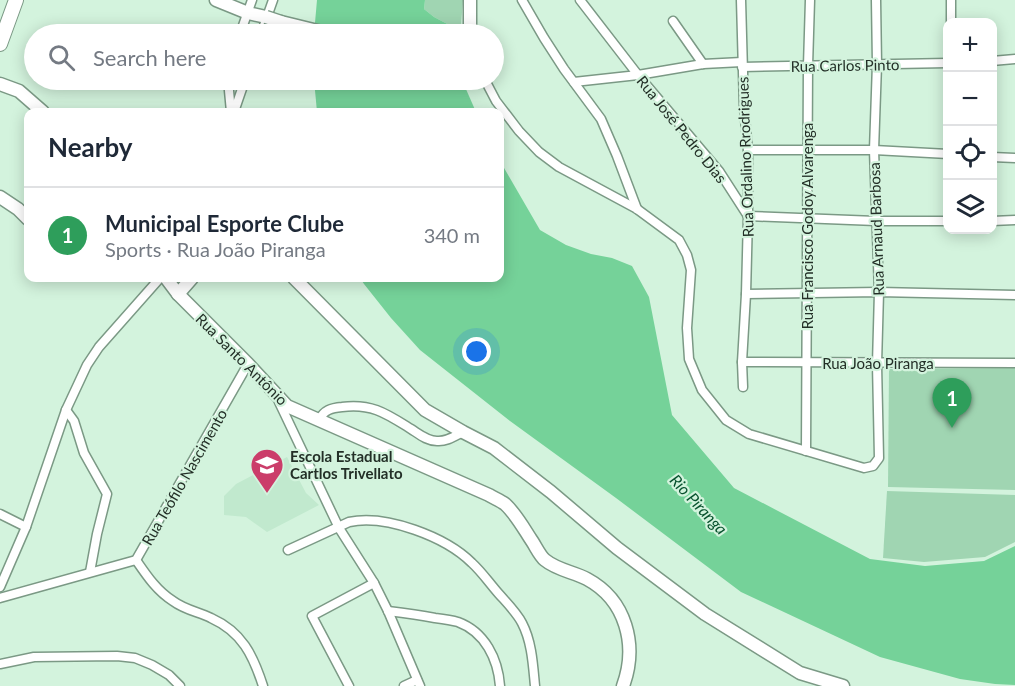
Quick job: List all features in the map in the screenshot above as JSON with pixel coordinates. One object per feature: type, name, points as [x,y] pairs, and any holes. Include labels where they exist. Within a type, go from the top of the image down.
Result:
[{"type":"main road","points":[[0,16],[6,0]]},
{"type":"main road","points":[[0,44],[16,0]]},
{"type":"main road","points":[[216,0],[248,13],[292,24]]},
{"type":"main road","points":[[470,0],[470,24]]},
{"type":"main road","points":[[0,84],[19,91],[38,108]]},
{"type":"main road","points":[[0,197],[24,215]]},
{"type":"main road","name":"Rua Santo Antônio","points":[[169,282],[287,406],[489,495],[504,504],[516,517],[544,560],[602,589],[617,605],[629,641],[630,662],[623,686]]},
{"type":"main road","points":[[178,294],[188,282]]},
{"type":"main road","points":[[298,282],[425,410],[494,448],[551,492],[616,548],[705,614],[800,673],[843,686]]},
{"type":"street","points":[[244,24],[252,0]]},
{"type":"street","points":[[522,0],[564,69],[601,119],[637,210]]},
{"type":"street","name":"Rua José Pedro Dias","points":[[580,0],[638,75],[719,171],[748,216]]},
{"type":"street","name":"Rua Ordalino Rrodrigues","points":[[741,0],[744,108],[748,150],[743,387]]},
{"type":"street","name":"Rua Francisco Godoy Alvarenga","points":[[806,452],[810,0]]},
{"type":"street","name":"Rua Arnaud Barbosa","points":[[806,452],[864,468],[873,466],[879,458],[877,364],[879,291],[874,150],[877,64],[876,0]]},
{"type":"street","points":[[951,0],[951,18]]},
{"type":"street","points":[[265,24],[273,1]]},
{"type":"street","points":[[673,21],[703,64]]},
{"type":"street","points":[[997,61],[1015,59]]},
{"type":"street","name":"Rua Carlos Pinto","points":[[574,82],[638,75],[703,64],[808,66],[943,63]]},
{"type":"street","points":[[230,90],[232,108]]},
{"type":"street","points":[[235,108],[242,90]]},
{"type":"street","points":[[490,90],[501,108]]},
{"type":"street","points":[[504,112],[539,152],[559,167],[637,210],[679,240],[687,255],[691,270],[687,328],[689,359],[702,390],[726,420],[749,434],[806,452]]},
{"type":"street","points":[[748,150],[874,150],[943,154]]},
{"type":"street","points":[[997,157],[1015,158]]},
{"type":"street","points":[[748,216],[943,221]]},
{"type":"street","points":[[997,221],[1015,220]]},
{"type":"street","points":[[0,587],[26,527],[66,410],[87,365],[99,347],[156,282]]},
{"type":"street","points":[[746,294],[879,291],[1015,295]]},
{"type":"street","name":"Rua João Piranga","points":[[742,362],[1015,363]]},
{"type":"street","name":"Rua Teófilo Nascimento","points":[[0,598],[136,560],[248,364]]},
{"type":"street","points":[[274,393],[339,528],[374,583],[388,611],[418,683],[404,686]]},
{"type":"street","points":[[320,420],[322,414],[330,409],[362,406],[386,413],[422,437],[434,441],[463,432]]},
{"type":"street","points":[[66,410],[74,421],[84,453],[107,494],[90,572]]},
{"type":"street","points":[[0,514],[26,527]]},
{"type":"street","points":[[288,550],[349,522],[359,520],[394,523],[428,535],[452,548],[472,562],[522,623],[531,650],[535,686]]},
{"type":"street","points":[[136,560],[152,583],[172,601],[212,618],[231,630],[246,646],[263,686]]},
{"type":"street","points":[[349,686],[312,616],[374,583]]},
{"type":"street","points":[[388,611],[455,621],[474,630],[493,655],[500,686]]},
{"type":"street","points":[[0,664],[34,657],[117,656],[135,658],[152,664],[169,675],[180,686]]},
{"type":"shaded area","points":[[425,0],[463,0],[461,24],[447,24],[424,9]]},
{"type":"shaded area","points":[[1015,368],[1015,490],[888,487],[889,369]]},
{"type":"shaded area","name":"Escola Estadual Cartlos Trivellato","points":[[287,457],[306,493],[319,505],[267,532],[246,517],[224,515],[224,496],[236,484]]},
{"type":"shaded area","points":[[887,491],[1015,495],[1015,542],[985,557],[924,562],[883,558]]},
{"type":"water","points":[[317,0],[425,0],[424,9],[447,24],[315,24]]},
{"type":"water","points":[[315,90],[466,90],[474,108],[317,108]]},
{"type":"water","name":"Rio Piranga","points":[[504,168],[540,230],[566,245],[632,266],[649,297],[672,415],[734,488],[870,559],[925,566],[984,561],[1015,546],[1015,685],[960,679],[880,657],[741,592],[510,421],[420,350],[363,282],[504,282]]},
{"type":"place","name":"Municipal Esporte Clube","points":[[952,428]]},
{"type":"place","name":"Escola Estadual Cartlos Trivellato","points":[[267,494]]}]
